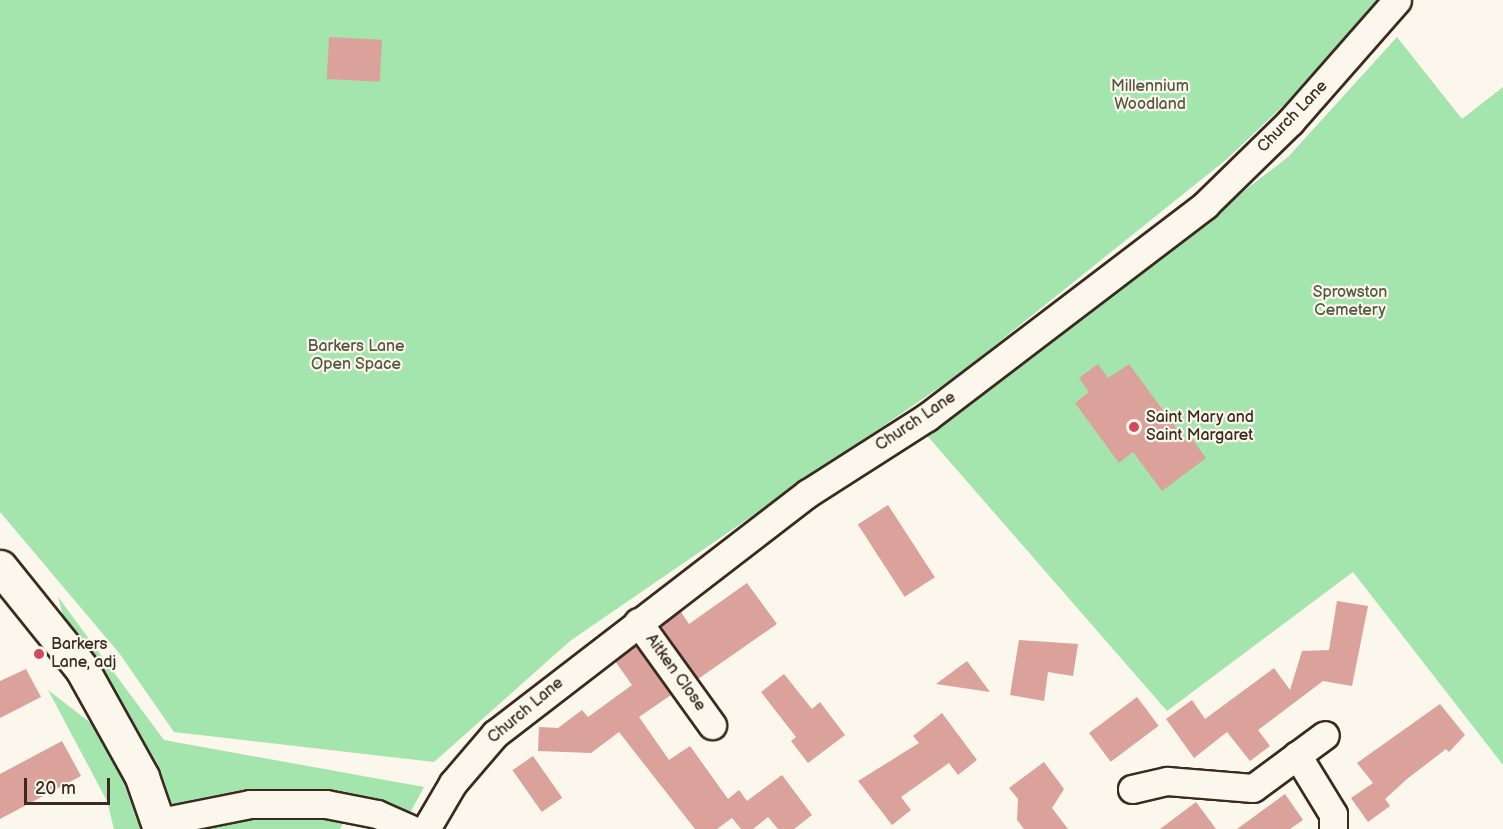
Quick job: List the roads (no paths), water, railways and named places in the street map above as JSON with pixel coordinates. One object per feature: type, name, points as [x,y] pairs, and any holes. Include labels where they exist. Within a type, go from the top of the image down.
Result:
[{"type":"street","name":"Church Lane","points":[[426,829],[453,783],[495,734],[808,493],[927,417],[1205,205],[1290,122],[1396,0]]},
{"type":"street","points":[[0,567],[82,669],[131,757],[160,826],[279,802],[357,820],[410,829]]},
{"type":"street","name":"Aitken Close","points":[[638,622],[712,725]]},
{"type":"street","points":[[1132,789],[1167,781],[1253,788],[1325,735]]},
{"type":"street","points":[[1297,755],[1333,814],[1333,829]]},
{"type":"place","name":"Saint Mary and Saint Margaret","points":[[1134,427]]},
{"type":"place","name":"Barkers Lane, adj","points":[[39,654]]},
{"type":"park label","name":"Millennium Woodland","points":[[1150,96]]},
{"type":"park label","name":"Sprowston Cemetery","points":[[1350,302]]},
{"type":"park label","name":"Barkers Lane Open Space","points":[[356,356]]}]
